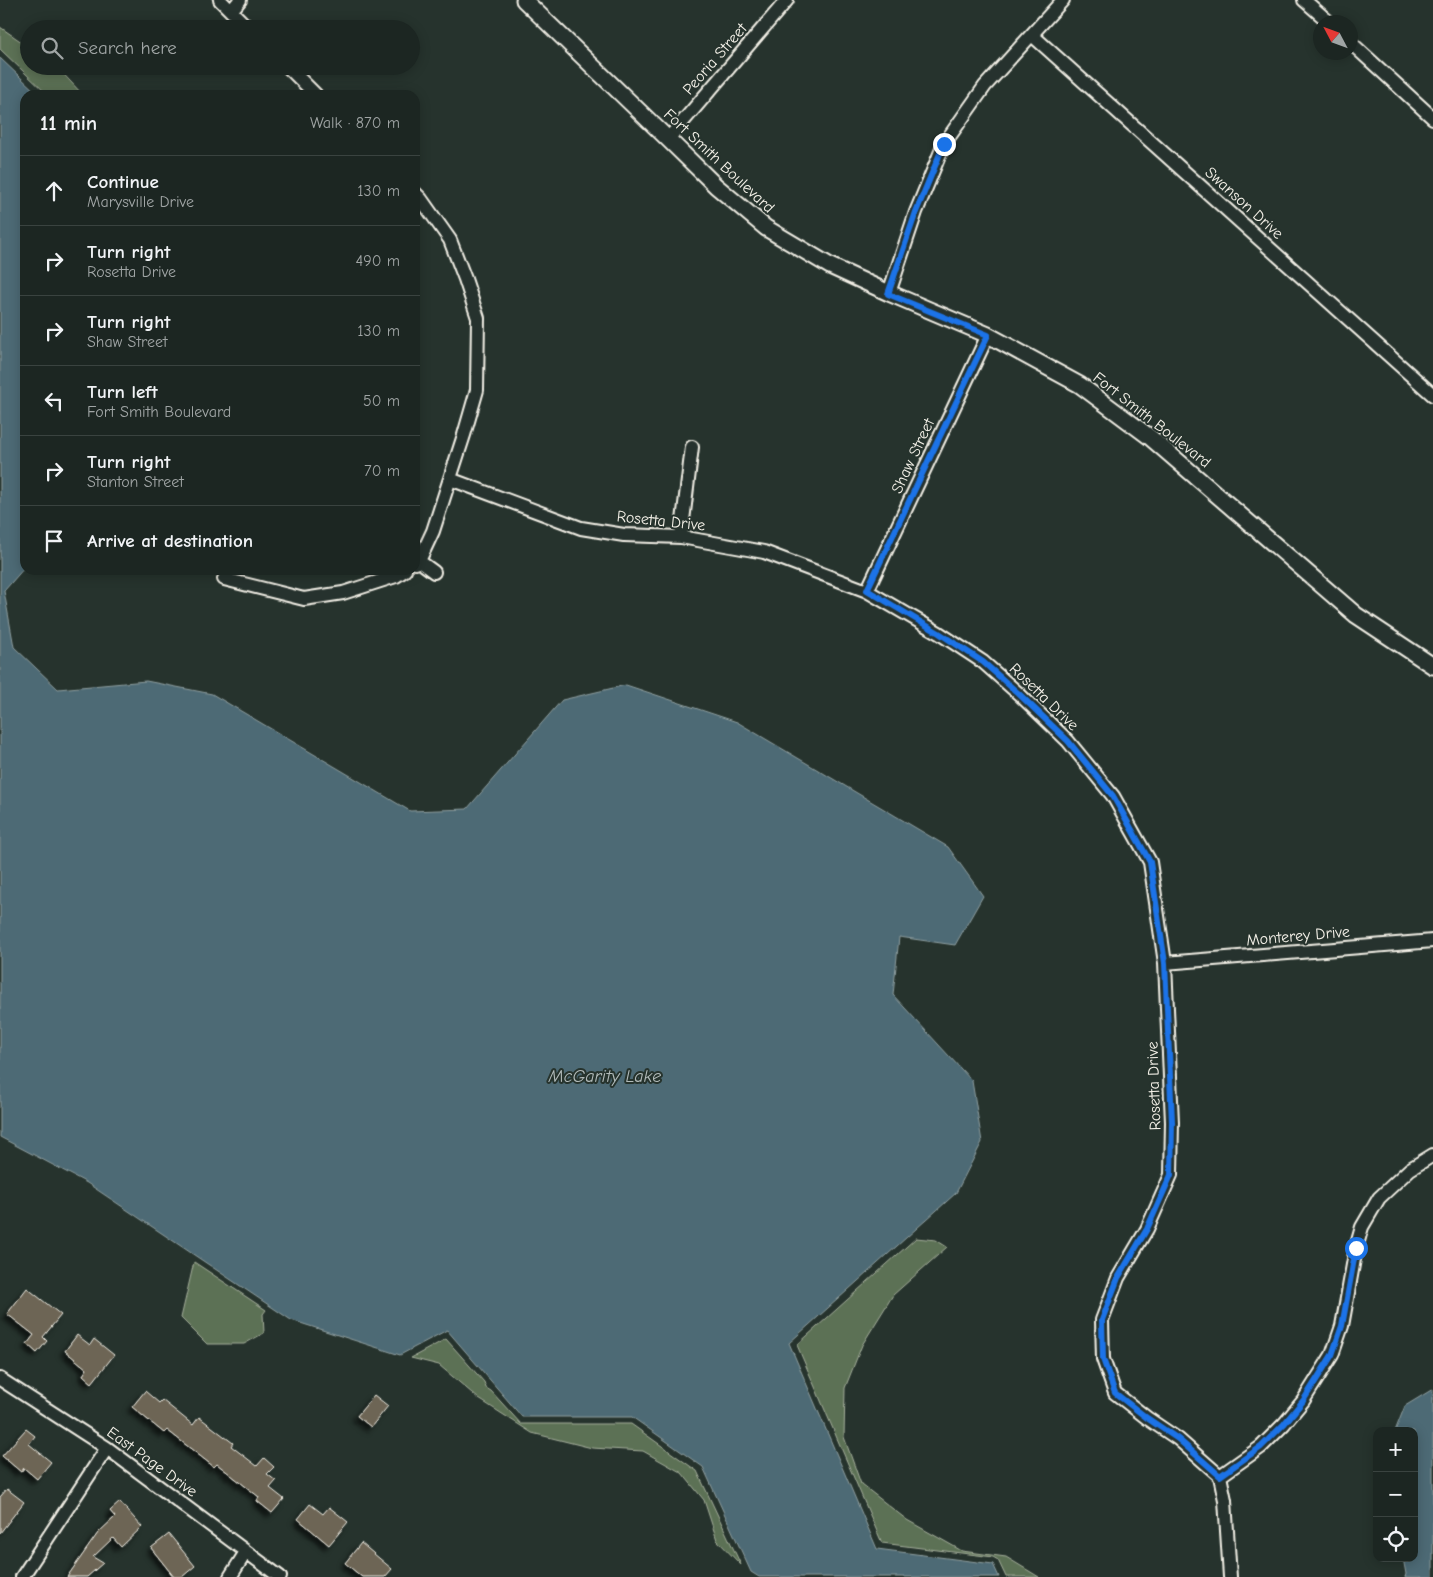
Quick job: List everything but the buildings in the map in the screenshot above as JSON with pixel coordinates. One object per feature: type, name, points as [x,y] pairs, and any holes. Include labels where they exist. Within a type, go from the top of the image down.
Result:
[{"type":"street","points":[[220,0],[240,20]]},
{"type":"street","points":[[231,10],[240,0]]},
{"type":"street","name":"Fort Smith Boulevard","points":[[524,0],[716,186],[766,228],[830,266],[888,294],[988,335],[1080,385],[1158,444],[1356,615],[1433,666]]},
{"type":"street","name":"Peoria Street","points":[[668,139],[787,0]]},
{"type":"street","points":[[888,294],[916,212],[944,144],[985,86],[1063,0]]},
{"type":"street","points":[[1304,0],[1321,15]]},
{"type":"street","name":"Swanson Drive","points":[[1032,35],[1433,395]]},
{"type":"street","points":[[1358,49],[1433,118]]},
{"type":"street","points":[[296,75],[311,90]]},
{"type":"street","points":[[420,198],[450,240],[478,318],[477,390],[433,531],[420,556]]},
{"type":"street","name":"Shaw Street","points":[[867,590],[988,335]]},
{"type":"street","points":[[680,537],[692,447]]},
{"type":"street","name":"Rosetta Drive","points":[[450,479],[581,528],[624,535],[680,537],[764,552],[867,590],[983,662],[1068,741],[1113,796],[1150,862],[1165,963],[1172,1122],[1171,1175],[1147,1229],[1118,1278],[1102,1320],[1103,1359],[1115,1393],[1178,1439],[1220,1476]]},
{"type":"street","points":[[420,564],[434,572]]},
{"type":"street","points":[[224,579],[304,599],[343,593],[398,575]]},
{"type":"street","name":"Monterey Drive","points":[[1165,963],[1433,942]]},
{"type":"street","points":[[1230,1577],[1225,1500],[1220,1476],[1261,1447],[1303,1401],[1332,1355],[1342,1326],[1356,1248],[1362,1227],[1379,1198],[1410,1169],[1433,1155]]},
{"type":"street","name":"East Page Drive","points":[[0,1378],[107,1448],[280,1577]]},
{"type":"street","points":[[22,1577],[107,1448]]},
{"type":"street","points":[[230,1577],[246,1552]]},
{"type":"green space","points":[[0,27],[20,41],[20,68],[0,49]]},
{"type":"green space","points":[[27,75],[64,75],[78,90],[43,90]]},
{"type":"green space","points":[[916,1238],[936,1240],[947,1247],[893,1295],[862,1345],[845,1388],[844,1437],[861,1484],[907,1520],[962,1551],[1006,1557],[1039,1577],[1006,1577],[998,1560],[993,1557],[882,1543],[797,1345]]},
{"type":"green space","points":[[194,1262],[266,1310],[263,1314],[264,1333],[244,1344],[207,1344],[181,1318]]},
{"type":"green space","points":[[446,1339],[484,1382],[486,1388],[521,1424],[631,1424],[697,1471],[741,1565],[717,1540],[704,1500],[682,1473],[643,1451],[592,1448],[532,1433],[479,1399],[439,1365],[411,1358]]},
{"type":"water","name":"McGarity Lake","points":[[0,58],[34,90],[20,90],[20,573],[4,591],[14,647],[58,689],[146,681],[212,694],[410,811],[467,809],[562,700],[626,685],[737,722],[948,847],[983,896],[955,945],[899,937],[893,995],[972,1081],[982,1142],[956,1193],[789,1343],[877,1549],[993,1564],[999,1577],[759,1577],[751,1572],[703,1467],[632,1417],[522,1417],[447,1330],[400,1355],[291,1320],[87,1183],[0,1137]]},
{"type":"water","points":[[1433,1389],[1433,1577],[1405,1577],[1404,1562],[1418,1562],[1418,1427],[1397,1427],[1405,1406]]},
{"type":"route","points":[[944,144],[916,212],[888,294],[988,335],[867,590],[983,662],[1068,741],[1113,796],[1150,862],[1165,963],[1172,1122],[1171,1175],[1147,1229],[1118,1278],[1102,1320],[1103,1359],[1115,1393],[1178,1439],[1220,1476],[1261,1447],[1284,1424],[1303,1401],[1332,1355],[1342,1326],[1356,1248]]}]
